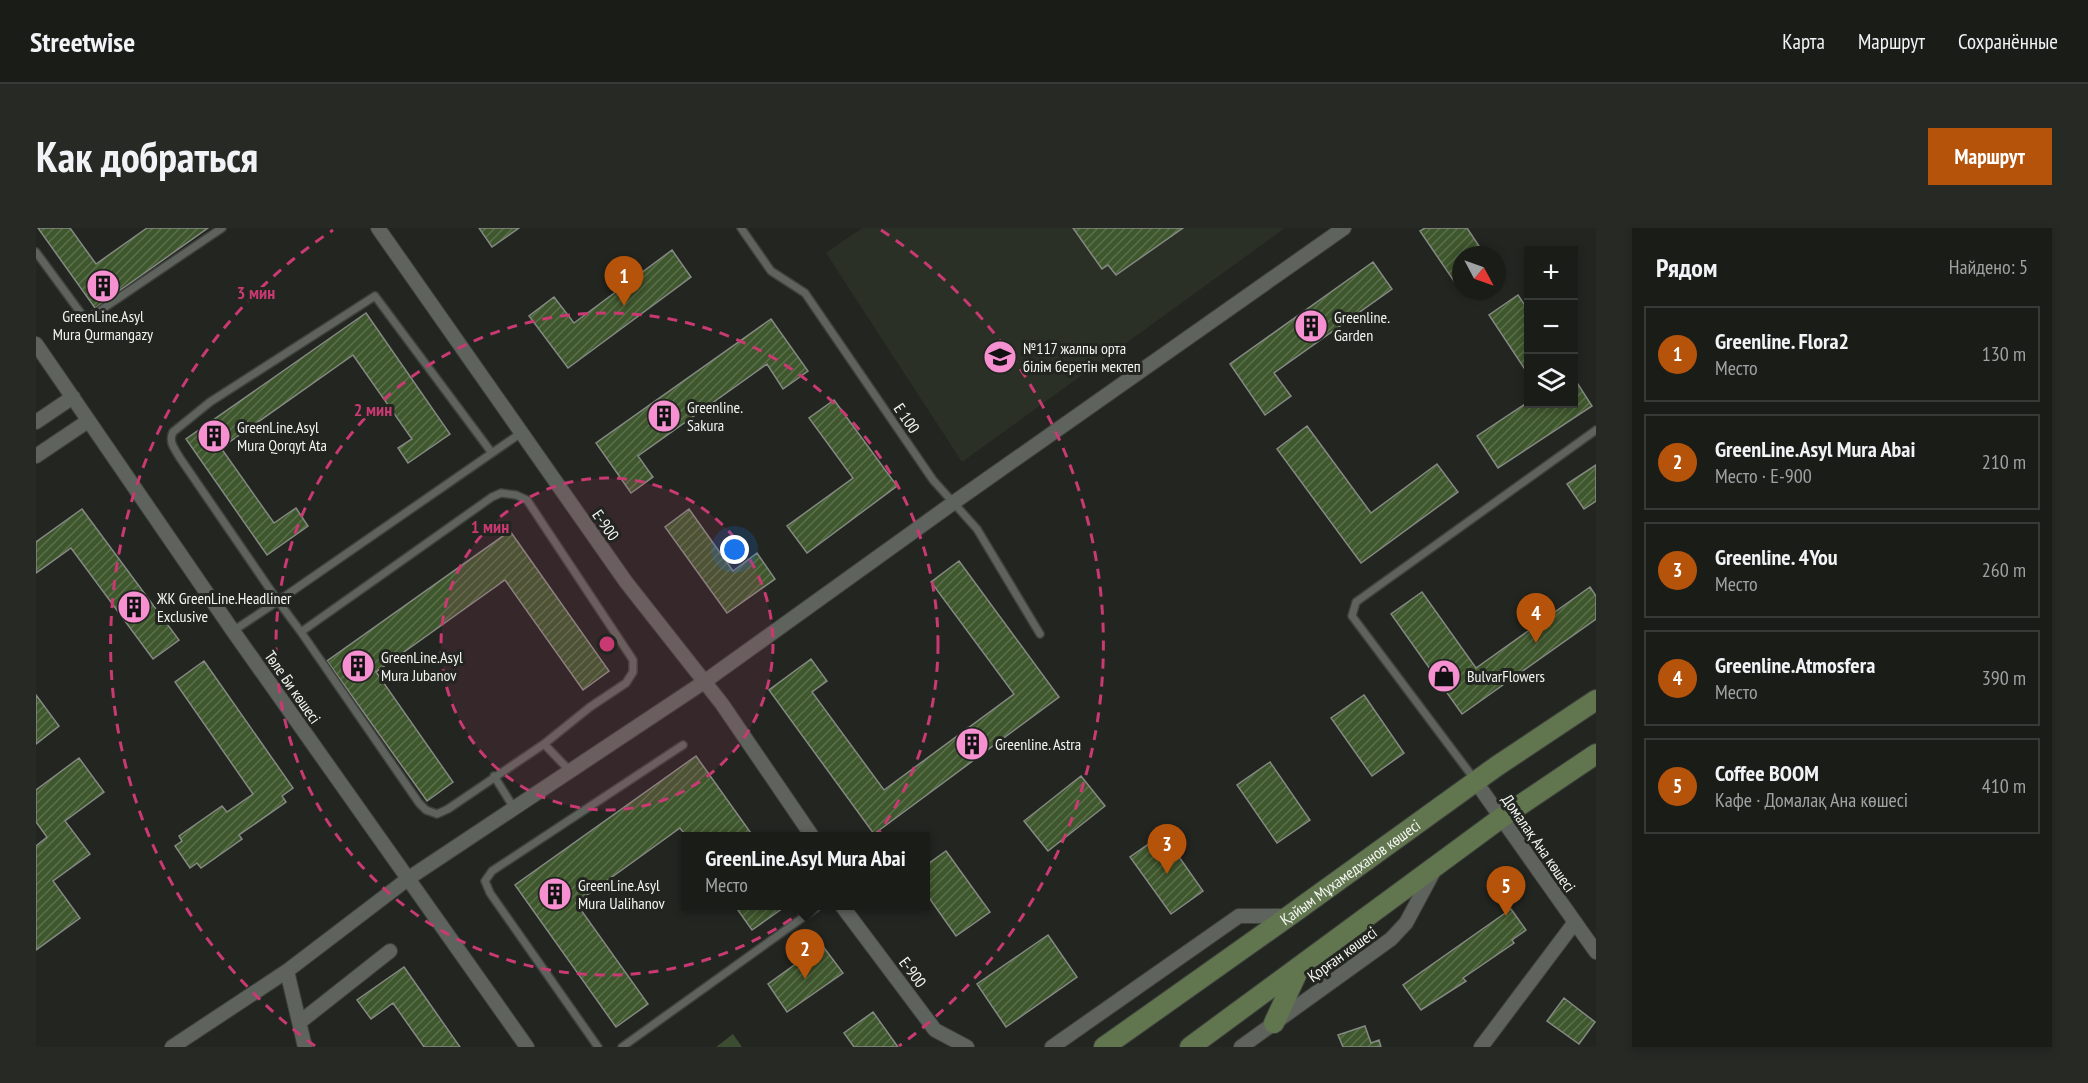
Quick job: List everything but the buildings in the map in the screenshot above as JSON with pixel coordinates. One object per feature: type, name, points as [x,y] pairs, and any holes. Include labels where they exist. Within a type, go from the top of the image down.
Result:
[{"type":"main road","name":"Қайым Мұхамедханов көшесі","points":[[1104,1047],[1497,766],[1596,700]]},
{"type":"main road","points":[[1190,1047],[1501,818],[1596,754]]},
{"type":"main road","points":[[1274,1023],[1300,966]]},
{"type":"street","name":"E-900","points":[[378,228],[626,582],[722,704],[809,832]]},
{"type":"street","points":[[172,1047],[287,971],[408,878],[704,682],[953,503],[1344,228]]},
{"type":"street","name":"Төле Би көшесі","points":[[36,344],[233,631],[527,1047]]},
{"type":"street","points":[[36,422],[73,397]]},
{"type":"street","points":[[36,456],[88,420]]},
{"type":"street","name":"Домалақ Ана көшесі","points":[[1476,782],[1596,952]]},
{"type":"street","name":"Қорған көшесі","points":[[1241,1047],[1391,939],[1406,923],[1438,865]]},
{"type":"street","name":"E-900","points":[[845,910],[935,1030],[968,1047]]},
{"type":"street","points":[[1052,1047],[1239,916],[1289,916]]},
{"type":"street","points":[[1481,1047],[1575,922]]},
{"type":"street","points":[[300,1022],[390,951]]},
{"type":"street","points":[[287,971],[305,1047]]},
{"type":"lane","points":[[36,252],[83,316],[89,318],[222,228]]},
{"type":"lane","name":"E 100","points":[[741,228],[771,271],[805,293],[933,480],[977,529],[1040,634]]},
{"type":"lane","points":[[301,632],[492,497],[501,493],[516,495],[527,500],[633,660],[633,672],[626,683],[590,707],[544,744],[448,809],[437,814],[426,810],[412,794],[278,601],[171,442],[173,432],[210,402],[375,296],[492,453]]},
{"type":"lane","points":[[1476,782],[1352,616],[1356,602],[1596,430]]},
{"type":"lane","points":[[233,631],[521,433]]},
{"type":"lane","points":[[544,744],[570,771]]},
{"type":"lane","points":[[598,1047],[490,893],[485,880],[492,871],[683,745]]},
{"type":"lane","points":[[494,776],[514,808]]},
{"type":"lane","points":[[622,1047],[813,910]]},
{"type":"shaded area","name":"№117 жалпы орта білім беретін мектеп","points":[[862,228],[1285,228],[962,462],[826,253]]},
{"type":"green space","points":[[733,1034],[742,1047],[716,1047]]},
{"type":"place","name":"GreenLine.Asyl Mura Qurmangazy","points":[[103,286]]},
{"type":"place","name":"Greenline. Flora2","points":[[624,306]]},
{"type":"place","name":"Greenline. Garden","points":[[1311,326]]},
{"type":"place","name":"№117 жалпы орта білім беретін мектеп","points":[[1000,357]]},
{"type":"place","name":"Greenline. Sakura","points":[[664,416]]},
{"type":"place","name":"GreenLine.Asyl Mura Qorqyt Ata","points":[[214,436]]},
{"type":"place","name":"ЖК GreenLine.Headliner Exclusive","points":[[134,607]]},
{"type":"place","name":"Greenline.Atmosfera","points":[[1536,643]]},
{"type":"place","name":"GreenLine.Asyl Mura Jubanov","points":[[358,666]]},
{"type":"place","name":"BulvarFlowers","points":[[1444,676]]},
{"type":"place","name":"Greenline. Astra","points":[[972,744]]},
{"type":"place","name":"Greenline. 4You","points":[[1167,874]]},
{"type":"place","name":"GreenLine.Asyl Mura Ualihanov","points":[[555,894]]},
{"type":"place","name":"Coffee BOOM","points":[[1506,916]]},
{"type":"place","name":"GreenLine.Asyl Mura Abai","points":[[805,979]]}]
